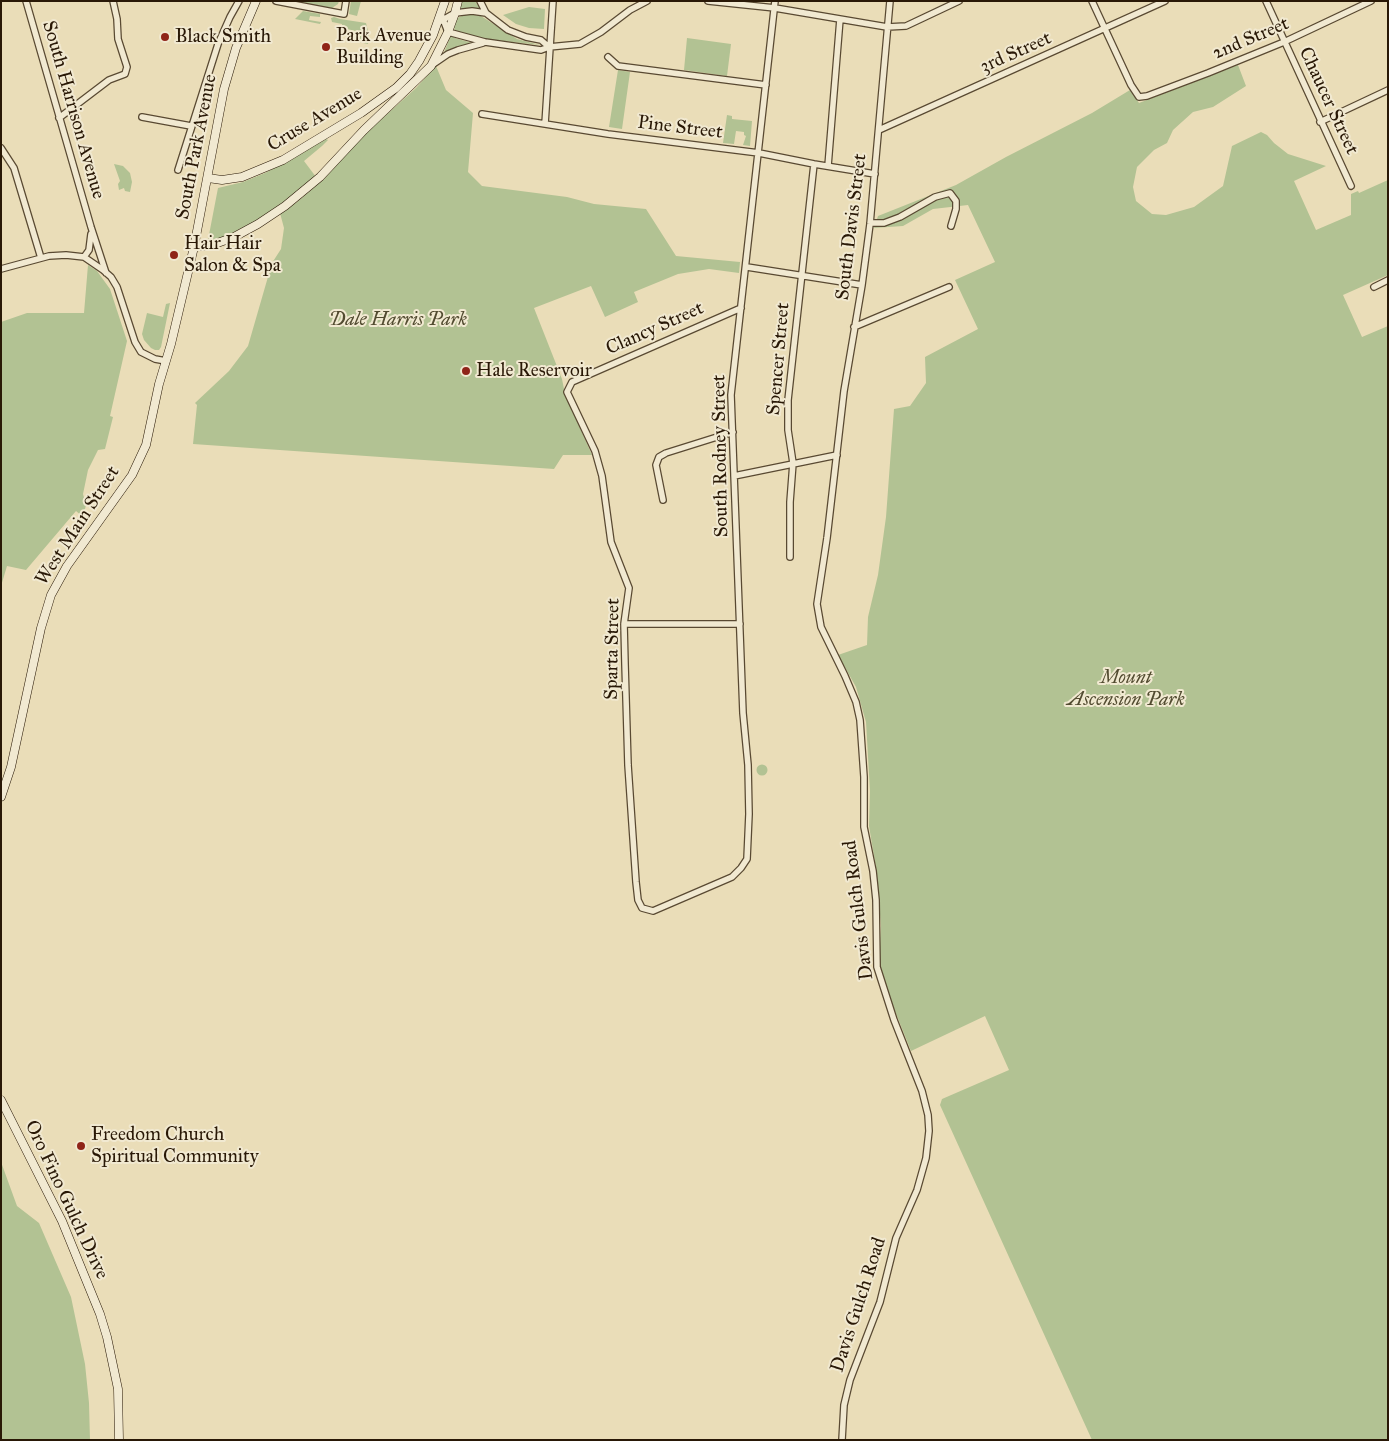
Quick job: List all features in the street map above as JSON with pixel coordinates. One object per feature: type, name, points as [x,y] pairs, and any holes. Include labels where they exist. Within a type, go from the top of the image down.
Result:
[{"type":"street","name":"South Harrison Avenue","points":[[26,1],[106,273]]},
{"type":"street","points":[[59,118],[109,80],[125,74],[127,67],[118,39],[117,19],[112,1]]},
{"type":"street","points":[[178,170],[218,44],[239,1]]},
{"type":"street","name":"South Park Avenue","points":[[166,361],[194,247],[218,117],[231,62],[256,1]]},
{"type":"street","points":[[276,1],[344,14],[346,1]]},
{"type":"street","name":"Cruse Avenue","points":[[208,178],[222,180],[242,177],[283,160],[362,113],[396,88],[410,74],[424,53],[441,19],[445,1]]},
{"type":"street","name":"Cruse Avenue","points":[[194,247],[212,245],[234,237],[258,224],[285,206],[320,177],[364,130],[430,66],[448,32],[458,1]]},
{"type":"street","points":[[480,1],[486,13],[508,30],[540,40],[549,47]]},
{"type":"street","points":[[545,124],[549,47],[554,1]]},
{"type":"street","points":[[486,13],[472,11],[455,13],[441,19],[448,32],[485,42],[541,50],[549,47],[580,44],[601,32],[636,6],[647,1]]},
{"type":"street","points":[[708,1],[775,4],[840,19],[888,27],[906,26],[959,1]]},
{"type":"street","name":"South Davis Street","points":[[837,456],[844,391],[862,285],[870,223],[890,1]]},
{"type":"street","points":[[1092,1],[1105,29]]},
{"type":"street","name":"3rd Street","points":[[879,130],[1164,1]]},
{"type":"street","name":"Chaucer Street","points":[[1266,1],[1351,186]]},
{"type":"street","name":"2nd Street","points":[[1105,29],[1131,85],[1139,97],[1147,96],[1284,42],[1371,1]]},
{"type":"street","name":"South Rodney Street","points":[[732,877],[742,868],[747,859],[749,816],[731,395],[775,4]]},
{"type":"street","points":[[828,166],[840,19]]},
{"type":"street","points":[[430,66],[448,54],[485,42]]},
{"type":"street","points":[[608,57],[618,66],[766,85]]},
{"type":"street","points":[[1320,122],[1388,90]]},
{"type":"street","name":"Pine Street","points":[[482,114],[759,154],[875,174]]},
{"type":"street","points":[[142,117],[191,126]]},
{"type":"street","points":[[1,148],[14,168],[41,258]]},
{"type":"street","name":"Spencer Street","points":[[790,557],[790,502],[793,463],[788,430],[788,400],[814,164]]},
{"type":"street","points":[[870,223],[884,223],[900,217],[935,197],[950,193],[956,201],[956,209],[951,226]]},
{"type":"street","name":"South Harrison Avenue","points":[[84,257],[91,244],[91,227]]},
{"type":"street","points":[[1,269],[41,258],[66,255],[84,257],[106,273],[117,287],[135,342],[141,352],[155,359],[166,361]]},
{"type":"street","points":[[746,267],[862,285]]},
{"type":"street","points":[[1374,287],[1388,280]]},
{"type":"street","points":[[854,327],[949,287]]},
{"type":"street","name":"Clancy Street","points":[[571,400],[567,392],[572,382],[741,308]]},
{"type":"street","name":"West Main Street","points":[[1,797],[11,767],[41,628],[51,595],[67,566],[137,466],[146,445],[166,361]]},
{"type":"street","name":"Sparta Street","points":[[571,400],[595,451],[602,476],[611,542],[629,588],[624,624],[630,784],[638,900],[642,908],[653,911],[732,877]]},
{"type":"street","points":[[663,500],[656,465],[659,458],[666,453],[733,432]]},
{"type":"street","points":[[734,476],[793,463],[837,456]]},
{"type":"street","name":"Davis Gulch Road","points":[[837,456],[825,554],[817,596],[817,611],[824,634],[853,694],[860,720],[864,776],[864,828],[873,871],[876,900],[877,967],[894,1020],[922,1091],[928,1115],[929,1130],[926,1158],[917,1190],[896,1238],[880,1302],[850,1380],[844,1405],[842,1440]]},
{"type":"street","points":[[624,624],[740,624]]},
{"type":"street","name":"Oro Fino Gulch Drive","points":[[1,1100],[62,1221],[100,1314],[118,1389],[119,1440]]},
{"type":"green space","points":[[285,1],[339,1],[332,8],[316,8]]},
{"type":"green space","points":[[351,1],[361,1],[357,16],[349,14]]},
{"type":"green space","points":[[461,1],[475,1],[480,8],[459,9]]},
{"type":"green space","points":[[529,7],[545,9],[544,29],[529,28],[516,24],[503,15]]},
{"type":"green space","points":[[303,11],[320,14],[320,17],[310,16],[309,20],[321,22],[320,24],[295,19]]},
{"type":"green space","points":[[467,14],[481,16],[517,39],[540,45],[494,40],[464,35],[455,31],[454,27],[457,18]]},
{"type":"green space","points":[[331,18],[366,23],[369,35],[368,44],[354,41],[356,31],[342,28],[342,24],[332,22]]},
{"type":"green space","points":[[451,35],[455,38],[472,43],[443,55]]},
{"type":"green space","points":[[687,38],[731,44],[727,76],[684,70]]},
{"type":"green space","name":"Mount Ascension Park","points":[[1238,65],[1246,86],[1213,107],[1193,112],[1173,130],[1167,143],[1154,150],[1137,167],[1133,187],[1136,201],[1152,214],[1166,215],[1194,207],[1223,186],[1232,146],[1261,132],[1288,154],[1326,166],[1294,181],[1316,230],[1351,215],[1351,194],[1358,191],[1359,193],[1388,180],[1388,275],[1343,295],[1362,337],[1388,326],[1388,1440],[1092,1440],[940,1105],[942,1099],[1009,1070],[985,1016],[911,1051],[879,966],[881,926],[876,868],[869,826],[870,791],[866,722],[856,687],[838,655],[867,645],[868,617],[878,575],[886,517],[894,409],[910,406],[926,383],[925,357],[978,329],[955,280],[995,262],[968,205],[933,209],[903,226],[874,228],[878,216],[956,185],[1092,113],[1130,90],[1139,103]]},
{"type":"green space","name":"Dale Harris Park","points":[[436,66],[446,90],[473,113],[468,172],[482,186],[567,197],[594,204],[646,209],[676,256],[740,262],[739,273],[709,269],[678,274],[634,292],[638,302],[605,317],[591,286],[534,308],[562,379],[565,394],[592,455],[563,455],[554,469],[193,444],[197,405],[195,403],[229,371],[248,346],[272,263],[281,249],[284,228],[280,213],[297,202],[324,179],[364,135],[416,88]]},
{"type":"green space","points":[[618,70],[630,72],[622,129],[609,127]]},
{"type":"green space","points":[[727,115],[732,116],[732,119],[752,121],[750,146],[743,145],[746,136],[744,132],[736,131],[734,144],[723,143]]},
{"type":"green space","points":[[326,139],[328,140],[304,161],[316,177],[284,203],[256,221],[218,240],[211,242],[208,240],[218,188],[243,182],[265,173]]},
{"type":"green space","points":[[114,164],[123,166],[130,173],[132,182],[130,192],[125,191],[124,188],[119,190],[118,184],[120,181]]},
{"type":"green space","points":[[88,265],[97,271],[110,289],[127,341],[110,416],[113,417],[105,449],[98,450],[88,470],[83,494],[86,505],[83,517],[76,511],[26,570],[7,566],[1,586],[1,322],[27,313],[84,313]]},
{"type":"green space","points":[[170,303],[161,347],[159,350],[155,350],[144,340],[142,334],[147,313],[163,317],[166,304]]},
{"type":"green space","points":[[762,764],[768,770],[762,776],[756,770]]},
{"type":"green space","points":[[1,1162],[17,1206],[39,1223],[71,1297],[85,1364],[90,1440],[1,1440]]},
{"type":"place","name":"Black Smith","points":[[165,37]]},
{"type":"place","name":"Park Avenue Building","points":[[326,47]]},
{"type":"place","name":"Hair Hair Salon & Spa","points":[[174,255]]},
{"type":"place","name":"Hale Reservoir","points":[[466,371]]},
{"type":"place","name":"Freedom Church Spiritual Community","points":[[81,1146]]}]
